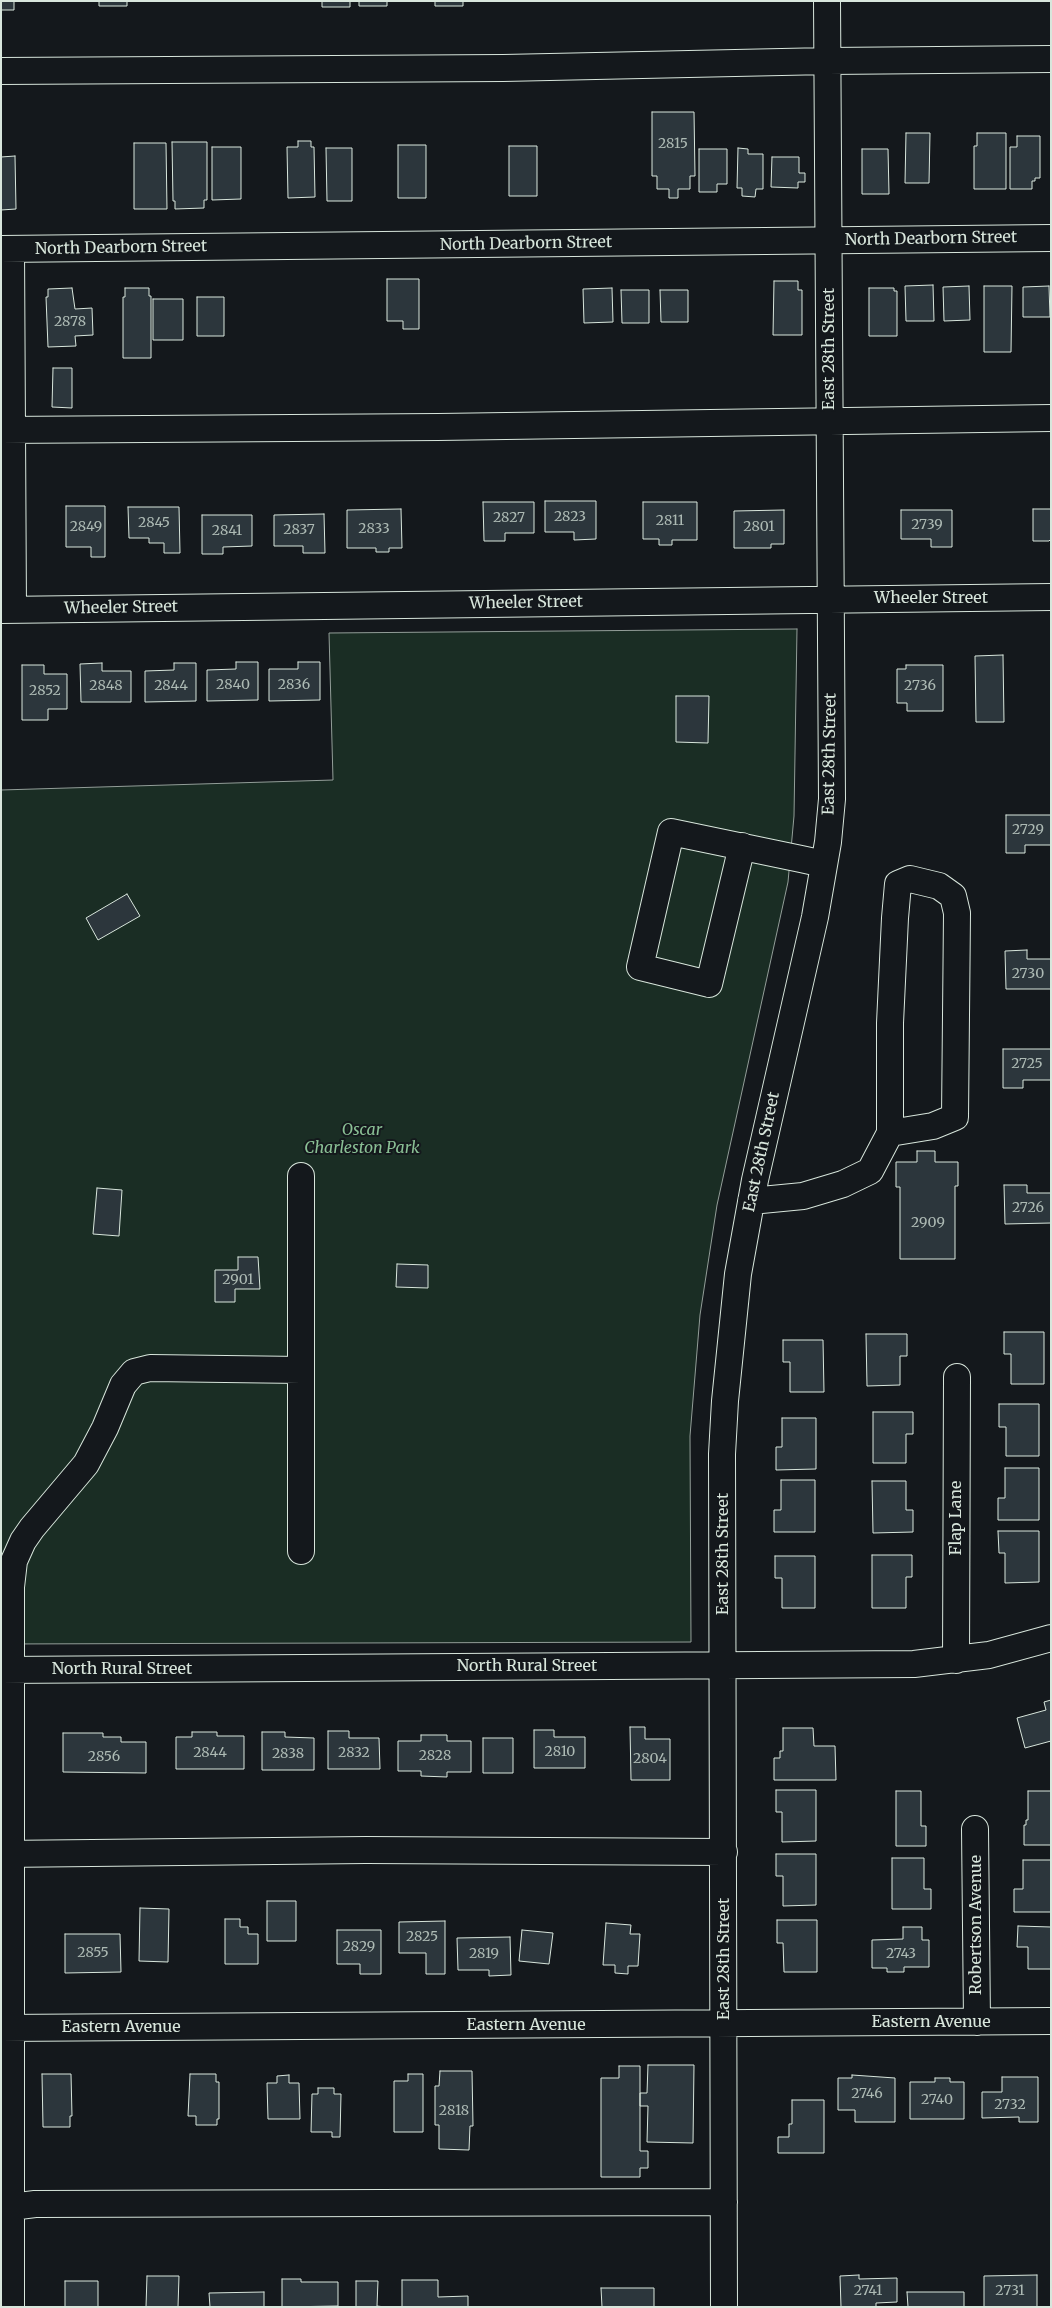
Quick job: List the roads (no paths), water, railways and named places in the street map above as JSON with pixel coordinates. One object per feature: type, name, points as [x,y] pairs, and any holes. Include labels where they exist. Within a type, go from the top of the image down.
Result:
[{"type":"street","name":"East 28th Street","points":[[724,2307],[724,1664],[722,1454],[725,1401],[738,1274],[751,1201],[815,917],[832,799],[827,1]]},
{"type":"street","points":[[1,72],[513,67],[828,61],[1051,60]]},
{"type":"street","name":"North Dearborn Street","points":[[6,249],[1051,238]]},
{"type":"street","points":[[6,249],[7,610]]},
{"type":"street","points":[[7,430],[438,427],[1051,418]]},
{"type":"street","name":"Wheeler Street","points":[[7,610],[1051,597]]},
{"type":"street","points":[[742,846],[709,984],[640,967],[671,832],[742,846],[824,864]]},
{"type":"street","points":[[751,1201],[803,1196],[843,1184],[870,1171],[890,1133],[890,1023],[895,918],[898,884],[910,879],[939,886],[953,896],[956,913],[955,1117],[933,1126],[890,1133]]},
{"type":"street","points":[[301,1176],[301,1551]]},
{"type":"street","points":[[11,2307],[11,2207],[6,2028],[6,1670],[12,1572],[18,1551],[32,1528],[86,1464],[128,1376],[134,1372],[150,1368],[301,1370]]},
{"type":"street","name":"Flap Lane","points":[[956,1377],[956,1660]]},
{"type":"street","name":"North Rural Street","points":[[6,1670],[902,1664],[956,1660],[1010,1650],[1051,1638]]},
{"type":"street","name":"Robertson Avenue","points":[[975,1829],[977,2022]]},
{"type":"street","points":[[6,1854],[357,1850],[724,1852]]},
{"type":"street","name":"Eastern Avenue","points":[[6,2028],[1051,2021]]},
{"type":"street","points":[[11,2207],[45,2204],[724,2202]]},
{"type":"park label","name":"Oscar Charleston Park","points":[[362,1139]]}]
